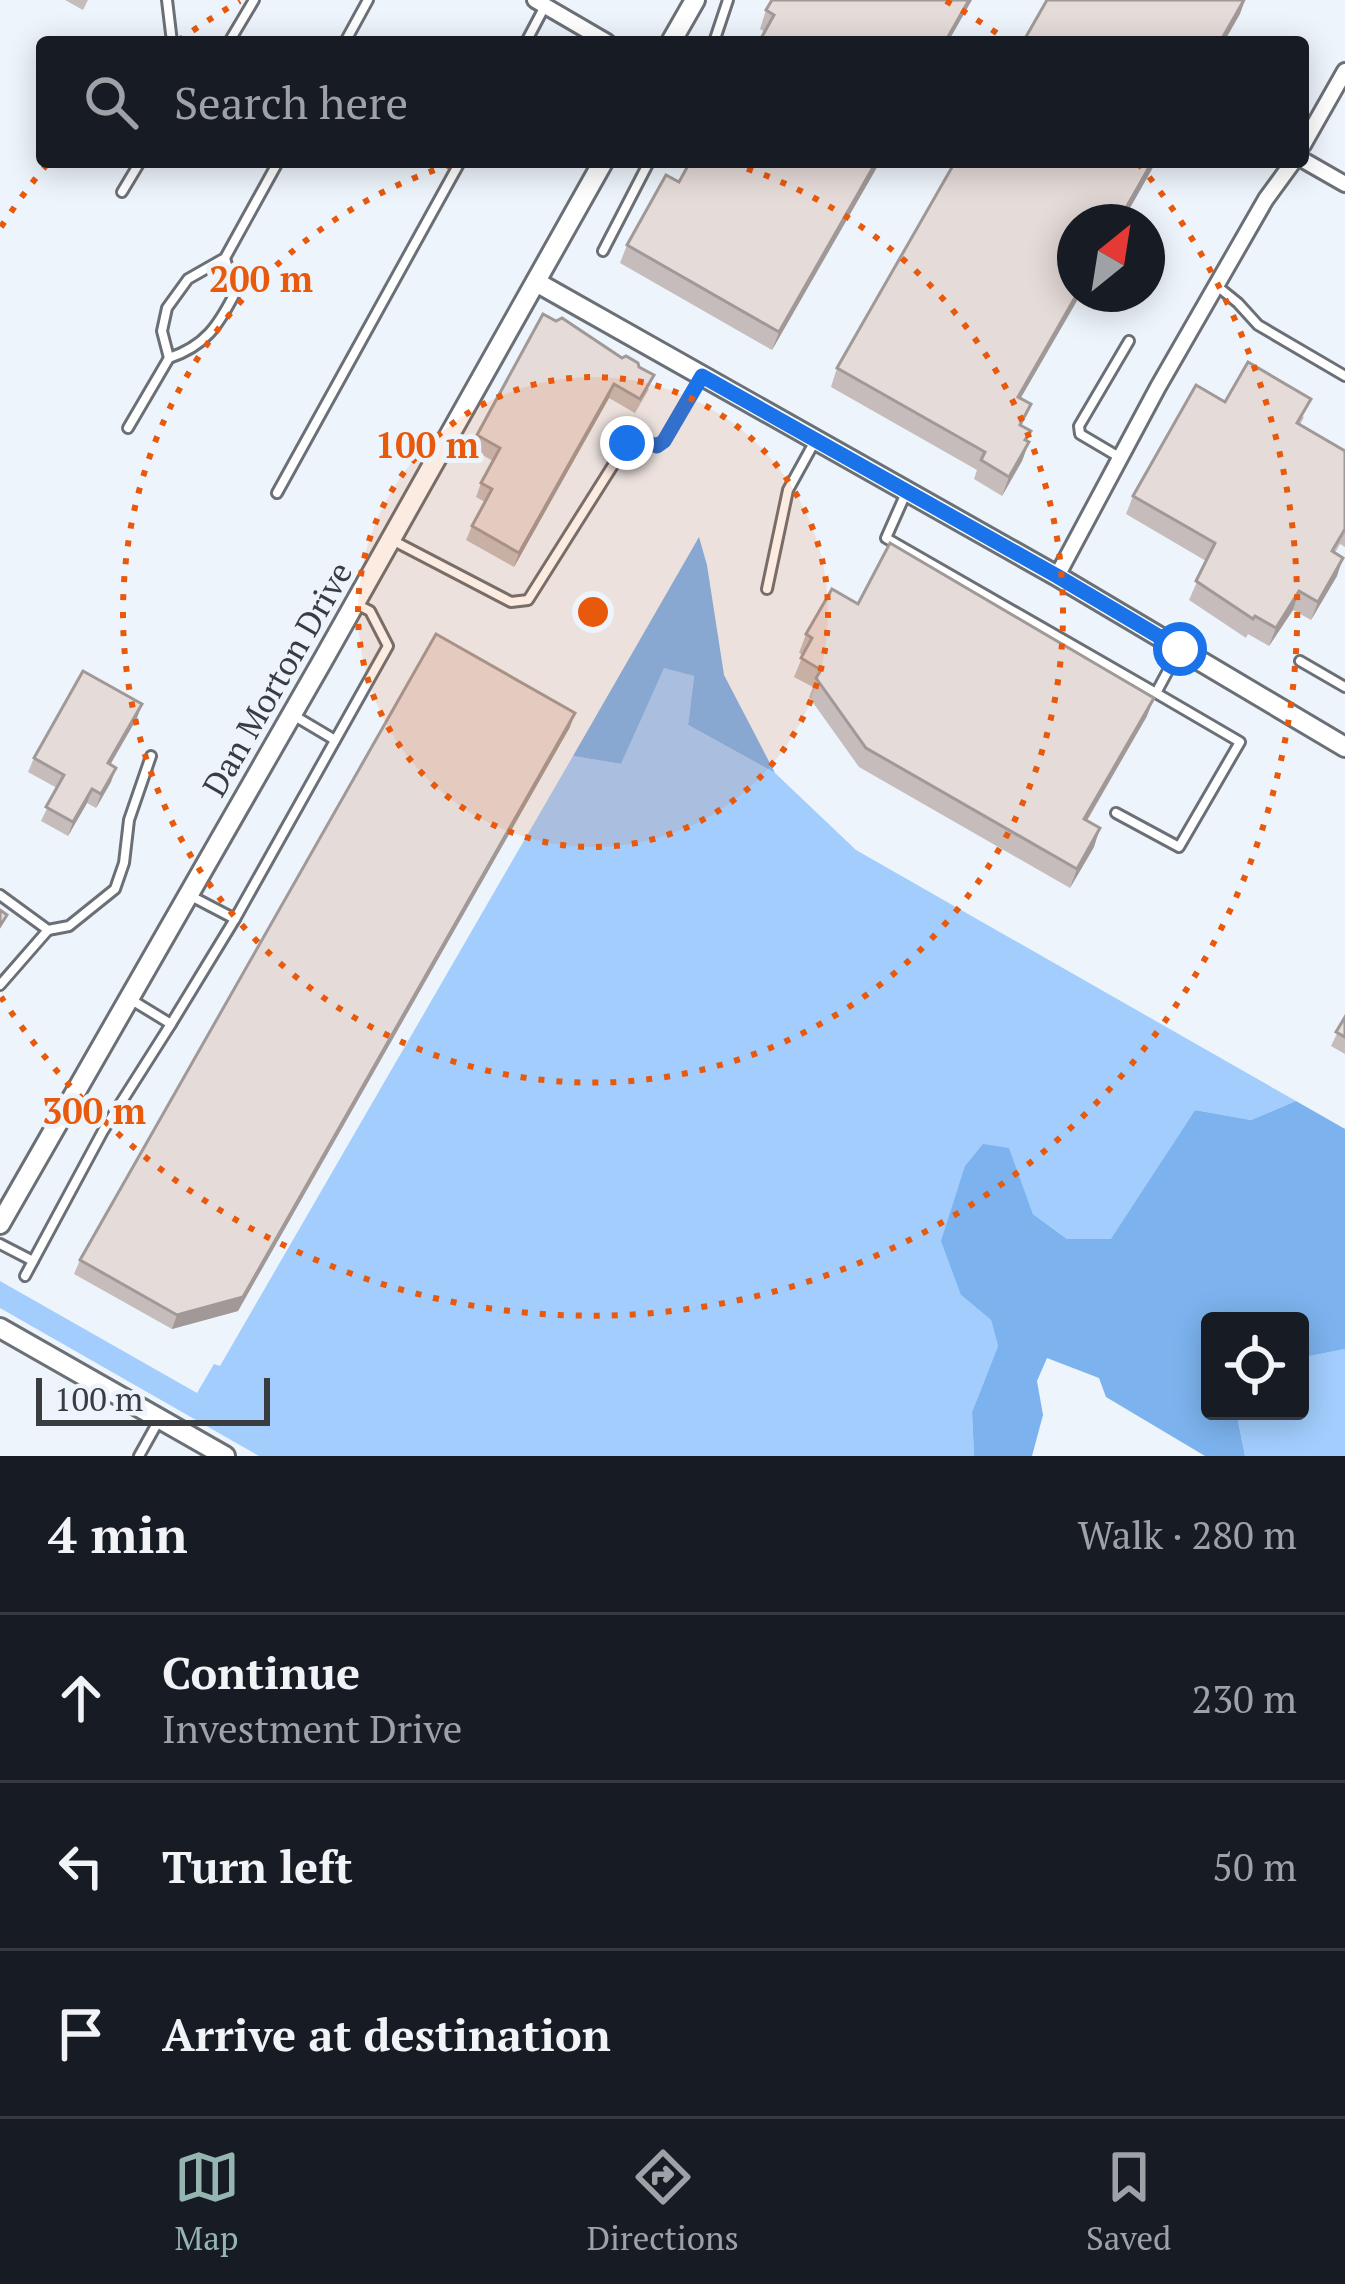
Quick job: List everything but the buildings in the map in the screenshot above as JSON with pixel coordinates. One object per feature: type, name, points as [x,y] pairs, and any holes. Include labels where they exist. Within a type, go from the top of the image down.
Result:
[{"type":"street","points":[[674,36],[695,0]]},
{"type":"street","points":[[543,2],[597,36]]},
{"type":"street","points":[[1309,134],[1345,71]]},
{"type":"street","points":[[1309,163],[1345,184]]},
{"type":"street","name":"Dan Morton Drive","points":[[0,1224],[600,168]]},
{"type":"street","points":[[1057,576],[1217,286],[1289,168]]},
{"type":"street","points":[[536,282],[1057,576],[1345,747]]},
{"type":"street","points":[[0,1328],[225,1456]]},
{"type":"lane","points":[[167,0],[171,36]]},
{"type":"lane","points":[[233,36],[254,0]]},
{"type":"lane","points":[[347,36],[368,0]]},
{"type":"lane","points":[[716,36],[728,0]]},
{"type":"lane","points":[[529,36],[543,2]]},
{"type":"lane","points":[[122,192],[136,168]]},
{"type":"lane","points":[[169,358],[162,331],[167,308],[188,279],[225,258],[275,168]]},
{"type":"lane","points":[[277,493],[457,168]]},
{"type":"lane","points":[[603,250],[646,168]]},
{"type":"lane","points":[[128,428],[169,358],[190,351],[224,316],[235,293],[225,258]]},
{"type":"lane","points":[[1217,286],[1258,325],[1345,376]]},
{"type":"lane","points":[[1120,458],[1080,434],[1078,426],[1130,341]]},
{"type":"lane","points":[[391,539],[511,602],[528,600],[627,443],[633,437],[657,446],[664,441],[702,376]]},
{"type":"lane","points":[[767,589],[788,490],[815,440]]},
{"type":"lane","points":[[907,491],[886,538],[1240,742],[1179,847],[1116,813]]},
{"type":"lane","points":[[25,1276],[104,1131],[235,919],[388,646],[370,611],[355,604]]},
{"type":"lane","points":[[1156,693],[1180,649]]},
{"type":"lane","points":[[1300,661],[1345,688]]},
{"type":"lane","points":[[292,715],[335,740]]},
{"type":"lane","points":[[0,985],[48,930],[69,926],[115,889],[124,863],[129,820],[151,756]]},
{"type":"lane","points":[[0,895],[48,930]]},
{"type":"lane","points":[[188,895],[235,919]]},
{"type":"lane","points":[[129,998],[171,1024]]},
{"type":"lane","points":[[0,1244],[33,1262]]},
{"type":"lane","points":[[139,1456],[160,1419]]},
{"type":"shaded area","points":[[699,537],[724,675],[775,773],[688,725],[694,676],[664,668],[621,764],[573,756]]},
{"type":"shaded area","points":[[663,667],[694,676],[688,725],[775,773],[856,850],[1296,1101],[1251,1120],[1195,1110],[1112,1239],[1067,1239],[1033,1214],[1009,1149],[961,1295],[991,1320],[998,1346],[972,1412],[974,1456],[259,1456],[0,1308],[0,1281],[197,1393],[214,1364],[220,1366],[573,756],[621,764]]},
{"type":"shaded area","points":[[1296,1101],[1345,1129],[1345,1349],[1309,1356],[1309,1312],[1201,1312],[1201,1420],[1238,1420],[1245,1456],[1205,1456],[1106,1397],[1099,1378],[1047,1358],[1037,1381],[1043,1415],[1032,1456],[974,1456],[972,1412],[998,1346],[991,1320],[961,1295],[941,1241],[965,1166],[983,1144],[1009,1148],[1033,1214],[1067,1239],[1111,1239],[1195,1110],[1251,1120]]},
{"type":"shaded area","points":[[1345,1349],[1345,1456],[1245,1456],[1238,1420],[1309,1420],[1309,1356]]},
{"type":"route","points":[[627,443],[633,437],[657,446],[664,441],[702,376],[1180,649]]}]
